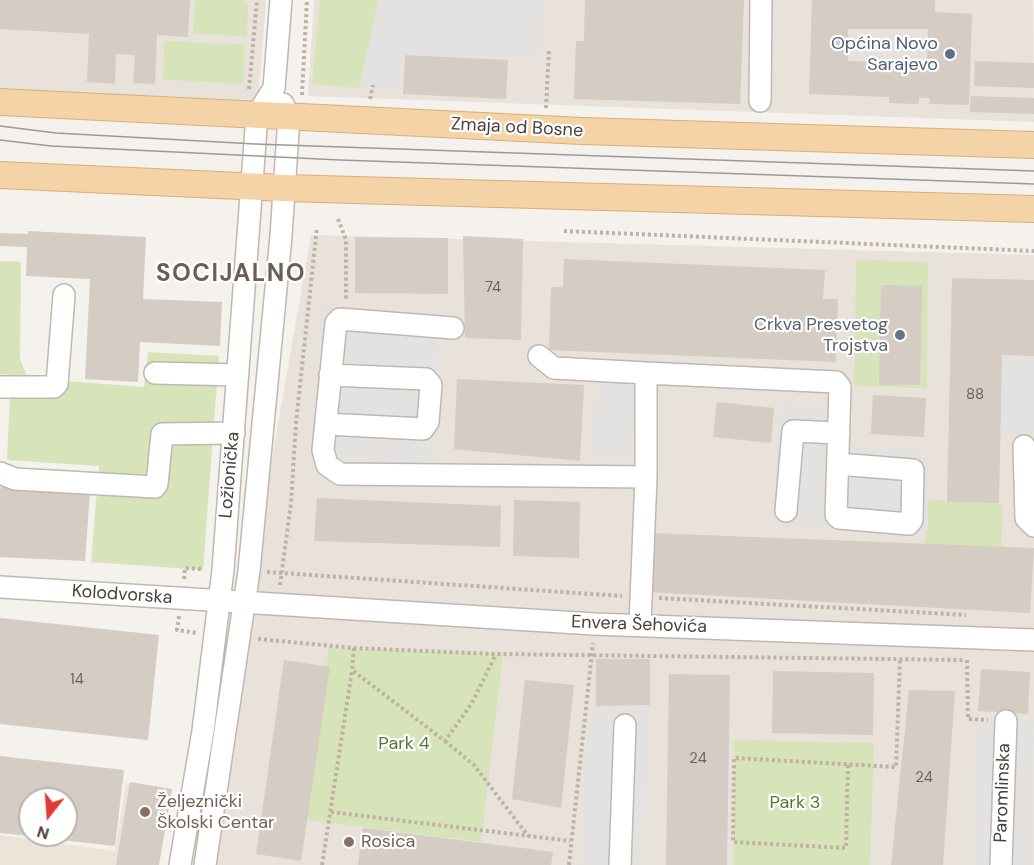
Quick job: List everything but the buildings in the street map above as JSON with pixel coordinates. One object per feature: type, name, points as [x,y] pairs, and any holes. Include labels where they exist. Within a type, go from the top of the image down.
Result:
[{"type":"main road","name":"Zmaja od Bosne","points":[[0,102],[253,106],[545,129],[1034,145]]},
{"type":"main road","points":[[0,175],[253,187],[1034,209]]},
{"type":"street","name":"Ložionička","points":[[180,865],[203,731],[219,601],[253,187],[253,106],[274,87],[281,0]]},
{"type":"street","points":[[760,101],[761,0]]},
{"type":"street","points":[[274,87],[295,108]]},
{"type":"street","name":"Ložionička","points":[[205,865],[244,603],[284,188],[295,108]]},
{"type":"street","points":[[0,387],[54,387],[57,384],[64,295]]},
{"type":"street","points":[[453,328],[340,319],[336,323],[323,458],[327,465],[340,474],[646,477]]},
{"type":"street","points":[[539,356],[554,368],[836,382],[840,387],[838,464]]},
{"type":"street","points":[[155,373],[238,375]]},
{"type":"street","points":[[640,625],[646,477],[646,373]]},
{"type":"street","points":[[326,424],[423,429],[428,422],[431,385],[426,379],[330,375]]},
{"type":"street","points":[[786,511],[793,430],[839,433]]},
{"type":"street","points":[[0,473],[15,479],[154,487],[157,484],[162,434],[234,433]]},
{"type":"street","points":[[1024,446],[1026,518],[1034,526]]},
{"type":"street","name":"Kolodvorska","points":[[0,586],[244,603]]},
{"type":"street","name":"Envera Šehovića","points":[[244,603],[594,624],[1034,640]]},
{"type":"street","name":"Paromlinska","points":[[1001,865],[1006,721]]},
{"type":"street","points":[[620,865],[625,725]]},
{"type":"path","points":[[253,106],[257,0]]},
{"type":"path","points":[[295,108],[307,0]]},
{"type":"path","points":[[545,129],[549,49]]},
{"type":"path","points":[[338,219],[346,240],[347,268],[347,297],[340,319]]},
{"type":"path","points":[[276,605],[291,503],[296,423],[317,227]]},
{"type":"path","points":[[564,231],[1034,251]]},
{"type":"path","points":[[568,865],[596,594]]},
{"type":"path","points":[[322,865],[332,812],[354,648]]},
{"type":"path","points":[[445,741],[472,703],[496,654]]},
{"type":"path","points":[[848,765],[846,848],[734,842],[734,758],[896,767],[900,659]]},
{"type":"path","points":[[968,660],[968,719],[1006,721]]},
{"type":"path","points":[[352,670],[474,765],[528,836]]},
{"type":"path","points":[[332,812],[570,841]]},
{"type":"shaded area","points":[[0,0],[266,0],[257,115],[0,103]]},
{"type":"shaded area","points":[[314,0],[1033,0],[1034,122],[308,96]]},
{"type":"shaded area","points":[[379,0],[543,0],[540,59],[403,53],[400,92],[359,88]]},
{"type":"shaded area","points":[[311,235],[1034,255],[1034,865],[201,865]]},
{"type":"shaded area","points":[[320,307],[439,312],[430,464],[314,459]]},
{"type":"shaded area","points":[[1002,355],[1034,356],[1034,434],[1001,434]]},
{"type":"shaded area","points":[[598,359],[637,362],[632,461],[592,459]]},
{"type":"shaded area","points":[[781,403],[849,405],[848,437],[854,446],[929,452],[928,531],[771,524]]},
{"type":"shaded area","points":[[591,706],[647,708],[642,865],[579,865]]},
{"type":"shaded area","points":[[975,721],[1034,722],[1031,865],[973,865]]},
{"type":"shaded area","name":"Željeznički Školski Centar","points":[[126,783],[172,789],[159,865],[0,865],[0,835],[18,838],[18,847],[78,846],[115,851]]},
{"type":"green space","points":[[195,0],[242,0],[248,5],[247,36],[193,34]]},
{"type":"green space","points":[[320,0],[379,0],[359,88],[312,84]]},
{"type":"green space","points":[[164,41],[245,45],[243,84],[163,80]]},
{"type":"green space","points":[[856,260],[928,262],[927,388],[854,386]]},
{"type":"green space","points":[[0,261],[21,262],[20,359],[28,378],[144,387],[148,352],[219,356],[203,570],[91,562],[99,466],[7,460],[11,375],[0,374]]},
{"type":"green space","points":[[928,500],[999,503],[1003,507],[1001,550],[925,546]]},
{"type":"green space","name":"Park 4","points":[[329,648],[503,654],[481,842],[307,820]]},
{"type":"green space","name":"Park 3","points":[[734,740],[874,743],[870,865],[734,865]]},
{"type":"tram line","points":[[0,126],[56,133],[255,144],[1034,171]]},
{"type":"tram line","points":[[0,140],[51,146],[340,160],[1034,184]]},
{"type":"place","name":"Općina Novo Sarajevo","points":[[950,54]]},
{"type":"place","name":"Crkva Presvetog Trojstva","points":[[900,335]]},
{"type":"place","name":"Željeznički Školski Centar","points":[[145,812]]},
{"type":"place","name":"Rosica","points":[[349,842]]},
{"type":"district","name":"SOCIJALNO","points":[[231,275]]}]
